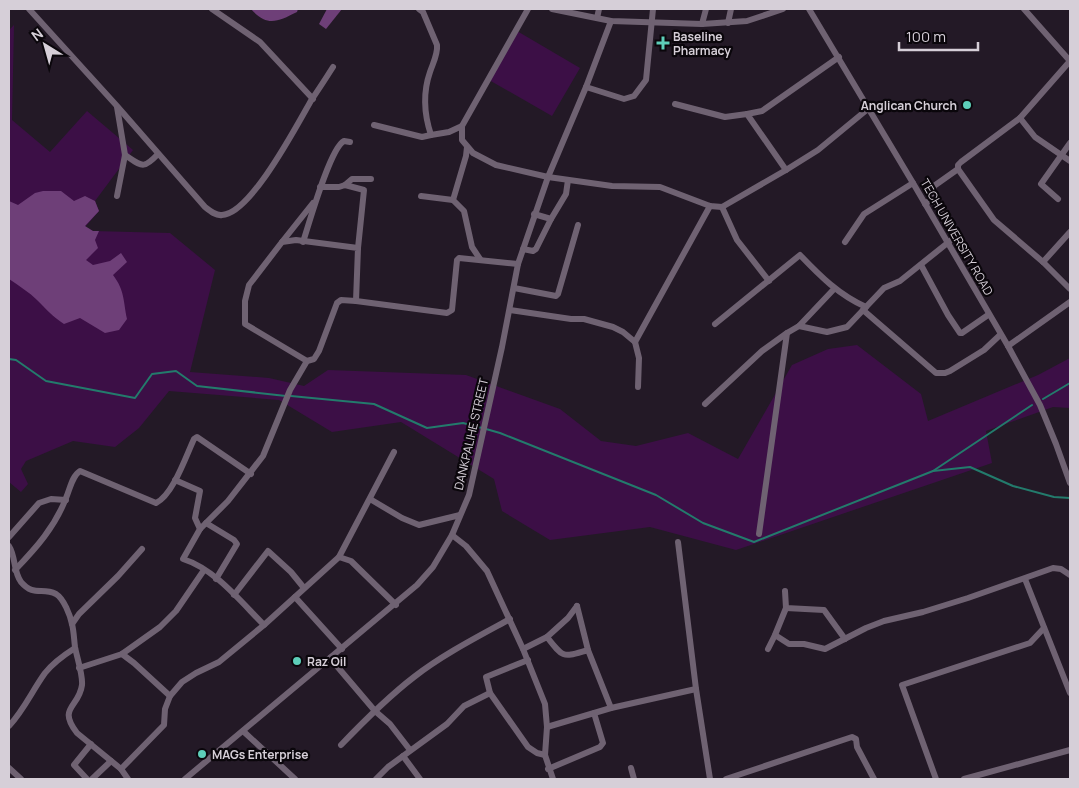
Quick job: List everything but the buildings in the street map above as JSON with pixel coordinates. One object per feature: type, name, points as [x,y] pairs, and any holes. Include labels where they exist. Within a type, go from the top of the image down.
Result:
[{"type":"street","points":[[29,9],[205,207],[215,214],[230,213],[256,188],[290,140],[333,67]]},
{"type":"street","points":[[212,9],[260,42],[313,99]]},
{"type":"street","points":[[420,9],[423,12],[438,50],[429,74],[425,95],[425,112],[430,135]]},
{"type":"street","points":[[528,9],[462,126],[462,140],[473,153],[496,165],[568,180],[612,186],[660,187],[710,206],[722,207],[818,150],[869,108]]},
{"type":"street","points":[[552,9],[570,10],[611,21],[702,24],[747,21],[783,9]]},
{"type":"street","points":[[597,18],[599,9]]},
{"type":"street","points":[[586,87],[624,99],[634,96],[646,80],[653,9]]},
{"type":"street","points":[[702,24],[706,9]]},
{"type":"street","points":[[728,23],[731,9]]},
{"type":"street","name":"TECH UNIVERSITY ROAD","points":[[809,9],[1008,346],[1040,405],[1070,483]]},
{"type":"street","points":[[800,326],[827,332],[847,327],[884,288],[900,281],[955,237],[933,198],[934,186],[958,169],[961,162],[1020,118],[1070,61],[1027,10]]},
{"type":"street","name":"DANKPALIHE STREET","points":[[185,779],[396,605],[433,567],[452,535],[469,495],[510,310],[518,264],[548,176],[586,87],[611,21]]},
{"type":"street","points":[[675,104],[726,117],[762,111],[838,57]]},
{"type":"street","points":[[117,106],[125,155],[117,196]]},
{"type":"street","points":[[747,114],[786,170]]},
{"type":"street","points":[[1020,118],[1035,137],[1070,161]]},
{"type":"street","points":[[374,125],[422,137],[449,132],[462,126]]},
{"type":"street","points":[[303,242],[320,187],[338,145],[344,141],[350,142]]},
{"type":"street","points":[[1058,199],[1041,184],[1070,143]]},
{"type":"street","points":[[453,200],[466,156],[467,146]]},
{"type":"street","points":[[125,155],[144,165],[149,164],[158,154]]},
{"type":"street","points":[[958,169],[994,220],[1043,262],[1070,289]]},
{"type":"street","points":[[320,187],[339,187],[352,179],[371,180]]},
{"type":"street","points":[[523,248],[533,251],[536,249],[566,194],[568,180]]},
{"type":"street","points":[[845,242],[864,214],[913,183]]},
{"type":"street","points":[[345,184],[364,190],[358,248],[356,302]]},
{"type":"street","points":[[421,196],[453,200],[464,211],[472,247],[480,260]]},
{"type":"street","points":[[307,361],[245,324],[245,301],[249,285],[317,198]]},
{"type":"street","points":[[925,204],[933,198]]},
{"type":"street","points":[[635,342],[710,206]]},
{"type":"street","points":[[722,207],[737,240],[769,281]]},
{"type":"street","points":[[534,214],[551,219]]},
{"type":"street","points":[[514,288],[556,296],[578,225]]},
{"type":"street","points":[[1043,262],[1070,232]]},
{"type":"street","points":[[282,242],[296,240],[358,248]]},
{"type":"street","points":[[715,324],[800,255],[834,289],[864,308],[936,373],[950,371],[984,350],[1000,334]]},
{"type":"street","points":[[264,625],[216,579],[193,562],[183,559],[200,529],[228,501],[251,474],[263,456],[290,390],[307,361],[314,359],[319,352],[337,303],[341,300],[447,313],[452,310],[457,260],[459,258],[518,264]]},
{"type":"street","points":[[920,264],[948,316],[960,332],[988,315]]},
{"type":"street","points":[[705,404],[762,351],[800,326],[834,289]]},
{"type":"street","points":[[1008,346],[1070,302]]},
{"type":"street","points":[[510,310],[571,319],[584,319],[613,327],[635,342],[640,358],[638,387]]},
{"type":"street","points":[[759,534],[787,333]]},
{"type":"street","points":[[15,570],[51,529],[66,500],[76,474],[80,471],[156,503],[164,496],[175,480],[197,437],[251,474]]},
{"type":"street","points":[[121,769],[164,725],[165,709],[170,696],[182,682],[219,662],[264,625],[339,557],[394,452]]},
{"type":"street","points":[[175,480],[200,491],[195,518],[200,529]]},
{"type":"street","points":[[9,537],[39,503],[51,499],[66,500]]},
{"type":"street","points":[[370,499],[418,525],[460,515]]},
{"type":"street","points":[[206,523],[234,540],[237,544],[216,579]]},
{"type":"street","points":[[452,535],[466,546],[487,571],[528,660],[545,704],[548,727],[545,755],[552,779]]},
{"type":"street","points":[[678,542],[696,689],[710,779]]},
{"type":"street","points":[[9,546],[15,558],[15,570],[20,581],[36,592],[56,595],[63,602],[72,624],[82,684],[68,718],[77,733],[121,769],[128,779]]},
{"type":"street","points":[[72,624],[79,614],[118,576],[142,549]]},
{"type":"street","points":[[234,595],[268,551],[291,572],[304,588]]},
{"type":"street","points":[[339,557],[350,561],[396,605]]},
{"type":"street","points":[[775,635],[789,644],[804,644],[825,649],[884,621],[923,612],[1053,568],[1061,569],[1070,575]]},
{"type":"street","points":[[79,668],[122,654],[160,627],[172,616],[204,570]]},
{"type":"street","points":[[1025,579],[1070,694]]},
{"type":"street","points":[[768,649],[786,608],[785,590]]},
{"type":"street","points":[[295,597],[342,649]]},
{"type":"street","points":[[523,649],[547,637],[568,618],[577,606],[588,650],[611,708]]},
{"type":"street","points":[[786,608],[824,610],[845,639]]},
{"type":"street","points":[[341,745],[375,711],[415,676],[472,639],[510,619]]},
{"type":"street","points":[[936,779],[902,685],[1030,643],[1044,628]]},
{"type":"street","points":[[547,637],[563,655],[567,656],[588,650]]},
{"type":"street","points":[[9,726],[19,715],[45,673],[61,657],[75,648]]},
{"type":"street","points":[[122,654],[170,696]]},
{"type":"street","points":[[330,658],[375,711],[390,724],[410,750]]},
{"type":"street","points":[[528,660],[486,677],[490,692],[528,747],[537,753],[545,755]]},
{"type":"street","points":[[548,727],[611,708],[696,689]]},
{"type":"street","points":[[376,779],[388,767],[447,724],[464,706],[490,692]]},
{"type":"street","points":[[548,769],[600,747],[603,743],[594,713]]},
{"type":"street","points":[[243,731],[295,779]]},
{"type":"street","points":[[726,779],[741,777],[852,737],[856,739],[857,746],[873,779]]},
{"type":"street","points":[[87,779],[74,765],[91,744]]},
{"type":"street","points":[[964,779],[1070,750]]},
{"type":"street","points":[[404,756],[420,779]]},
{"type":"street","points":[[92,779],[111,761]]},
{"type":"street","points":[[9,768],[21,779]]},
{"type":"street","points":[[631,768],[634,779]]},
{"type":"shaded area","points":[[251,9],[298,9],[297,12],[272,21],[262,18]]},
{"type":"shaded area","points":[[327,9],[342,9],[326,29],[319,24]]},
{"type":"shaded area","points":[[14,25],[12,120],[50,152],[87,111],[133,150],[95,201],[99,211],[85,227],[93,231],[170,233],[215,270],[190,372],[269,378],[304,386],[328,370],[466,375],[560,409],[601,441],[636,446],[688,433],[738,459],[792,365],[828,349],[857,345],[921,394],[928,421],[1038,375],[1070,358],[1070,408],[1053,407],[986,431],[992,463],[736,550],[650,527],[550,540],[502,511],[494,479],[401,422],[332,432],[279,400],[169,391],[139,428],[115,447],[73,441],[26,461],[21,469],[28,484],[21,492],[9,482],[9,30]]},
{"type":"shaded area","points":[[517,31],[580,68],[552,116],[489,80]]},
{"type":"shaded area","points":[[61,191],[74,201],[85,196],[95,201],[99,211],[85,226],[93,231],[99,231],[95,240],[98,248],[86,260],[93,265],[110,261],[121,253],[127,262],[113,275],[122,291],[127,319],[119,330],[105,333],[80,318],[64,324],[31,294],[9,279],[9,201],[18,205],[35,193]]},
{"type":"waterway","points":[[9,359],[16,360],[46,381],[135,398],[152,374],[176,371],[197,386],[286,396]]},
{"type":"waterway","points":[[1043,399],[1070,383]]},
{"type":"waterway","points":[[291,396],[374,404],[427,428],[463,423],[482,428]]},
{"type":"waterway","points":[[486,429],[656,495],[703,523],[754,542],[933,471],[1032,405]]},
{"type":"waterway","points":[[933,471],[970,467],[1013,486],[1054,497],[1070,498]]},
{"type":"place","name":"Baseline Pharmacy","points":[[663,43]]},
{"type":"place","name":"Anglican Church","points":[[967,105]]},
{"type":"place","name":"Raz Oil","points":[[297,661]]},
{"type":"place","name":"MAGs Enterprise","points":[[202,754]]}]
